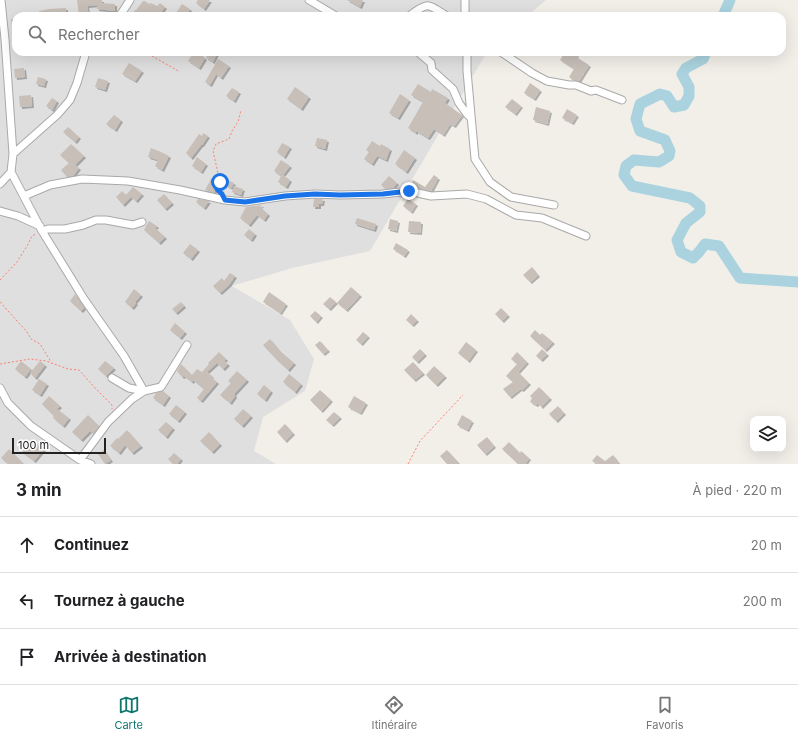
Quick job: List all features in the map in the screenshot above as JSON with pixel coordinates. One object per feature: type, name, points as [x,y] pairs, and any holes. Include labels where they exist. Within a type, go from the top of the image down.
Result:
[{"type":"street","points":[[1,0],[13,154],[11,172],[84,299],[124,356],[144,391]]},
{"type":"street","points":[[122,12],[130,0]]},
{"type":"street","points":[[309,0],[329,12]]},
{"type":"street","points":[[465,0],[465,12]]},
{"type":"street","points":[[414,12],[422,6],[429,5],[440,12]]},
{"type":"street","points":[[13,154],[57,115],[70,100],[77,83],[85,56]]},
{"type":"street","points":[[423,56],[431,63],[432,70],[453,89],[459,104],[472,118]]},
{"type":"street","points":[[467,56],[467,71],[476,159],[490,182],[511,196],[554,205]]},
{"type":"street","points":[[507,56],[547,82],[576,85],[591,91],[596,90],[622,100]]},
{"type":"street","points":[[0,184],[11,172]]},
{"type":"street","points":[[24,196],[50,185],[82,179],[128,181],[225,200],[245,202],[285,196],[315,194],[383,194],[409,191],[431,196],[467,194],[486,199],[516,216],[542,218],[586,236]]},
{"type":"street","points":[[0,211],[18,216],[43,229],[65,230],[96,220],[106,220],[133,225],[142,222]]},
{"type":"street","points":[[80,460],[108,422],[132,399],[144,391],[161,387],[187,345]]},
{"type":"street","points":[[112,378],[129,388],[144,391]]},
{"type":"street","points":[[0,388],[8,403],[31,426],[80,460],[91,464]]},
{"type":"path","points":[[152,56],[180,72]]},
{"type":"path","points":[[225,200],[217,189],[220,182],[213,151],[216,144],[229,139],[238,122],[241,110]]},
{"type":"path","points":[[0,280],[18,262],[32,236],[43,229]]},
{"type":"path","points":[[0,302],[27,332],[31,339],[40,344],[51,363]]},
{"type":"path","points":[[0,364],[30,359],[46,361],[68,369],[78,370],[112,405],[112,418]]},
{"type":"path","points":[[408,464],[420,441],[462,395]]},
{"type":"shaded area","points":[[0,0],[546,0],[532,12],[12,12],[12,56],[485,56],[370,251],[292,268],[232,286],[290,320],[314,359],[305,391],[263,417],[254,451],[276,464],[0,464]]},
{"type":"building","points":[[77,0],[102,0],[102,3],[115,4],[115,11],[97,9],[97,5],[87,6],[88,12],[78,12]]},
{"type":"building","points":[[198,0],[210,0],[204,9],[196,3]]},
{"type":"building","points":[[347,0],[363,0],[360,7]]},
{"type":"building","points":[[143,1],[157,6],[160,3],[165,7],[161,12],[134,12]]},
{"type":"building","points":[[182,4],[190,9],[188,12],[177,12]]},
{"type":"building","points":[[66,8],[66,12],[39,12],[49,9]]},
{"type":"building","points":[[191,56],[202,56],[205,58],[199,68],[188,61]]},
{"type":"building","points":[[207,56],[216,56],[213,62],[206,58]]},
{"type":"building","points":[[562,56],[576,56],[589,65],[579,81],[573,80],[569,77],[574,69],[560,60]]},
{"type":"building","points":[[218,59],[229,66],[221,78],[216,74],[210,85],[205,82]]},
{"type":"building","points":[[129,63],[142,71],[135,81],[122,74]]},
{"type":"building","points":[[24,68],[25,77],[15,78],[14,69]]},
{"type":"building","points":[[38,77],[46,79],[44,86],[36,84]]},
{"type":"building","points":[[98,78],[108,81],[105,90],[95,87]]},
{"type":"building","points":[[530,83],[540,90],[534,99],[524,93]]},
{"type":"building","points":[[418,84],[431,92],[432,89],[448,98],[445,103],[462,115],[454,126],[450,124],[443,135],[434,129],[428,138],[408,128],[423,102],[411,95]]},
{"type":"building","points":[[295,87],[309,97],[301,109],[287,99]]},
{"type":"building","points":[[232,88],[239,92],[234,101],[226,96]]},
{"type":"building","points":[[400,94],[409,100],[398,118],[389,113]]},
{"type":"building","points":[[31,95],[32,106],[20,107],[19,96]]},
{"type":"building","points":[[52,98],[57,101],[52,110],[46,106]]},
{"type":"building","points":[[512,99],[521,106],[515,114],[505,107]]},
{"type":"building","points":[[536,107],[550,111],[547,124],[533,120]]},
{"type":"building","points":[[567,109],[577,115],[572,123],[562,118]]},
{"type":"building","points":[[114,115],[121,120],[115,130],[106,124]]},
{"type":"building","points":[[68,127],[79,137],[75,142],[63,132]]},
{"type":"building","points":[[203,133],[208,136],[191,158],[186,153],[199,134],[202,136]]},
{"type":"building","points":[[317,138],[327,140],[325,149],[315,146]]},
{"type":"building","points":[[372,141],[380,146],[381,144],[390,149],[386,160],[377,156],[372,164],[364,159],[369,152],[366,150]]},
{"type":"building","points":[[282,143],[290,147],[284,157],[277,152]]},
{"type":"building","points":[[71,144],[84,156],[75,165],[79,168],[73,176],[67,177],[61,170],[69,163],[60,155]]},
{"type":"building","points":[[151,148],[169,156],[162,170],[155,166],[158,160],[148,157]]},
{"type":"building","points":[[404,150],[415,158],[406,172],[395,164]]},
{"type":"building","points":[[197,157],[206,164],[201,172],[192,166]]},
{"type":"building","points":[[281,160],[290,166],[283,175],[290,180],[286,187],[278,182],[281,176],[274,171]]},
{"type":"building","points":[[434,175],[438,178],[431,191],[410,186],[413,180],[425,187]]},
{"type":"building","points":[[389,176],[397,183],[393,188],[386,189],[381,185]]},
{"type":"building","points":[[211,179],[219,183],[214,193],[205,190]]},
{"type":"building","points":[[225,179],[234,183],[231,188],[222,183]]},
{"type":"building","points":[[234,186],[243,189],[241,195],[232,192]]},
{"type":"building","points":[[133,187],[142,194],[136,201],[131,197],[123,205],[116,197],[122,191],[126,195]]},
{"type":"building","points":[[164,194],[172,203],[165,209],[157,200]]},
{"type":"building","points":[[198,199],[209,201],[204,208],[196,202]]},
{"type":"building","points":[[314,199],[323,199],[322,204],[319,204],[319,207],[313,207]]},
{"type":"building","points":[[408,199],[416,204],[411,212],[403,206]]},
{"type":"building","points":[[262,205],[260,207],[268,214],[264,220],[257,215],[249,225],[240,218],[246,207]]},
{"type":"building","points":[[357,218],[376,224],[374,230],[355,224]]},
{"type":"building","points":[[390,219],[398,221],[396,231],[388,229]]},
{"type":"building","points":[[149,221],[157,226],[155,228],[165,237],[159,243],[144,230]]},
{"type":"building","points":[[409,221],[421,222],[420,233],[408,232]]},
{"type":"building","points":[[249,229],[255,234],[251,240],[244,235]]},
{"type":"building","points":[[396,243],[408,250],[404,256],[393,249]]},
{"type":"building","points":[[190,244],[198,250],[191,259],[183,253]]},
{"type":"building","points":[[532,267],[538,275],[530,282],[523,275]]},
{"type":"building","points":[[230,273],[235,276],[229,285],[220,293],[213,286],[222,278],[224,281]]},
{"type":"building","points":[[351,287],[360,295],[346,310],[337,303]]},
{"type":"building","points":[[134,289],[141,295],[132,308],[125,302]]},
{"type":"building","points":[[269,292],[286,304],[280,313],[263,302]]},
{"type":"building","points":[[75,294],[84,308],[81,311],[70,301]]},
{"type":"building","points":[[330,297],[336,302],[329,309],[323,304]]},
{"type":"building","points":[[181,302],[184,306],[176,313],[172,309]]},
{"type":"building","points":[[501,308],[508,315],[502,321],[495,314]]},
{"type":"building","points":[[315,311],[321,316],[316,322],[310,316]]},
{"type":"building","points":[[411,314],[417,320],[412,325],[406,320]]},
{"type":"building","points":[[175,323],[185,332],[180,338],[170,330]]},
{"type":"building","points":[[535,330],[540,335],[542,333],[553,342],[545,350],[530,336]]},
{"type":"building","points":[[363,332],[368,336],[361,344],[356,340]]},
{"type":"building","points":[[270,339],[280,351],[294,363],[288,370],[263,345]]},
{"type":"building","points":[[320,341],[328,350],[323,354],[315,345]]},
{"type":"building","points":[[466,342],[476,350],[468,361],[458,353]]},
{"type":"building","points":[[420,349],[425,354],[417,362],[412,357]]},
{"type":"building","points":[[542,349],[547,354],[541,360],[536,356]]},
{"type":"building","points":[[219,352],[226,359],[224,361],[228,364],[223,369],[217,363],[207,372],[217,382],[201,401],[197,398],[204,389],[193,380],[192,382],[184,376],[182,377],[177,371],[181,364],[192,375],[197,369],[202,372],[209,364],[208,363]]},
{"type":"building","points":[[517,352],[527,362],[518,372],[529,383],[522,390],[520,389],[510,397],[503,389],[513,382],[506,376],[517,364],[511,359]]},
{"type":"building","points":[[21,361],[31,369],[25,377],[15,369]]},
{"type":"building","points":[[40,361],[45,365],[35,378],[30,373]]},
{"type":"building","points":[[105,361],[114,368],[106,376],[98,369]]},
{"type":"building","points":[[413,362],[423,373],[414,380],[404,370]]},
{"type":"building","points":[[434,366],[445,376],[436,385],[426,375]]},
{"type":"building","points":[[237,371],[247,380],[234,394],[235,396],[230,403],[220,395],[231,383],[228,381]]},
{"type":"building","points":[[289,374],[301,384],[295,392],[283,382]]},
{"type":"building","points":[[39,379],[47,384],[40,395],[32,390]]},
{"type":"building","points":[[264,385],[271,391],[265,400],[257,394]]},
{"type":"building","points":[[539,387],[550,398],[541,407],[538,403],[536,405],[530,402],[532,398],[530,396]]},
{"type":"building","points":[[320,390],[331,400],[321,411],[310,400]]},
{"type":"building","points":[[163,391],[169,396],[163,405],[153,398],[156,393]]},
{"type":"building","points":[[49,396],[60,406],[57,409],[69,418],[63,426],[53,418],[54,416],[42,404]]},
{"type":"building","points":[[354,396],[366,403],[360,413],[348,407]]},
{"type":"building","points":[[176,405],[185,412],[178,421],[169,414]]},
{"type":"building","points":[[558,406],[564,413],[556,421],[549,414]]},
{"type":"building","points":[[243,409],[251,416],[242,426],[234,419]]},
{"type":"building","points":[[334,412],[340,417],[332,425],[326,420]]},
{"type":"building","points":[[88,415],[99,426],[93,434],[90,431],[81,440],[72,432]]},
{"type":"building","points":[[462,415],[472,421],[467,430],[457,425]]},
{"type":"building","points":[[166,422],[173,428],[166,437],[158,430]]},
{"type":"building","points":[[285,424],[293,433],[285,441],[277,432]]},
{"type":"building","points":[[127,430],[141,446],[132,453],[125,445],[119,453],[110,446]]},
{"type":"building","points":[[209,432],[220,444],[212,452],[200,441]]},
{"type":"building","points":[[487,437],[494,446],[485,454],[477,445]]},
{"type":"building","points":[[32,440],[44,449],[34,461],[22,452]]},
{"type":"building","points":[[509,442],[520,453],[521,451],[529,458],[525,464],[518,464],[502,449]]},
{"type":"building","points":[[9,449],[24,464],[8,464],[1,458]]},
{"type":"building","points":[[104,450],[111,460],[105,464],[98,454]]},
{"type":"building","points":[[447,450],[460,464],[447,464],[440,456]]},
{"type":"building","points":[[174,453],[181,459],[177,464],[173,464],[168,459]]},
{"type":"building","points":[[597,455],[605,461],[613,455],[620,464],[597,464],[592,461]]},
{"type":"waterway","points":[[725,12],[730,0]]},
{"type":"waterway","points":[[704,56],[703,59],[686,68],[682,74],[689,87],[689,96],[684,105],[674,107],[667,96],[660,94],[640,104],[636,119],[640,131],[665,140],[670,151],[669,156],[659,162],[634,160],[626,166],[624,175],[632,186],[690,198],[700,206],[700,212],[686,223],[677,240],[681,252],[693,258],[705,244],[719,246],[740,278],[798,282]]},
{"type":"route","points":[[220,182],[217,189],[225,200],[245,202],[285,196],[315,194],[383,194],[409,191]]}]
